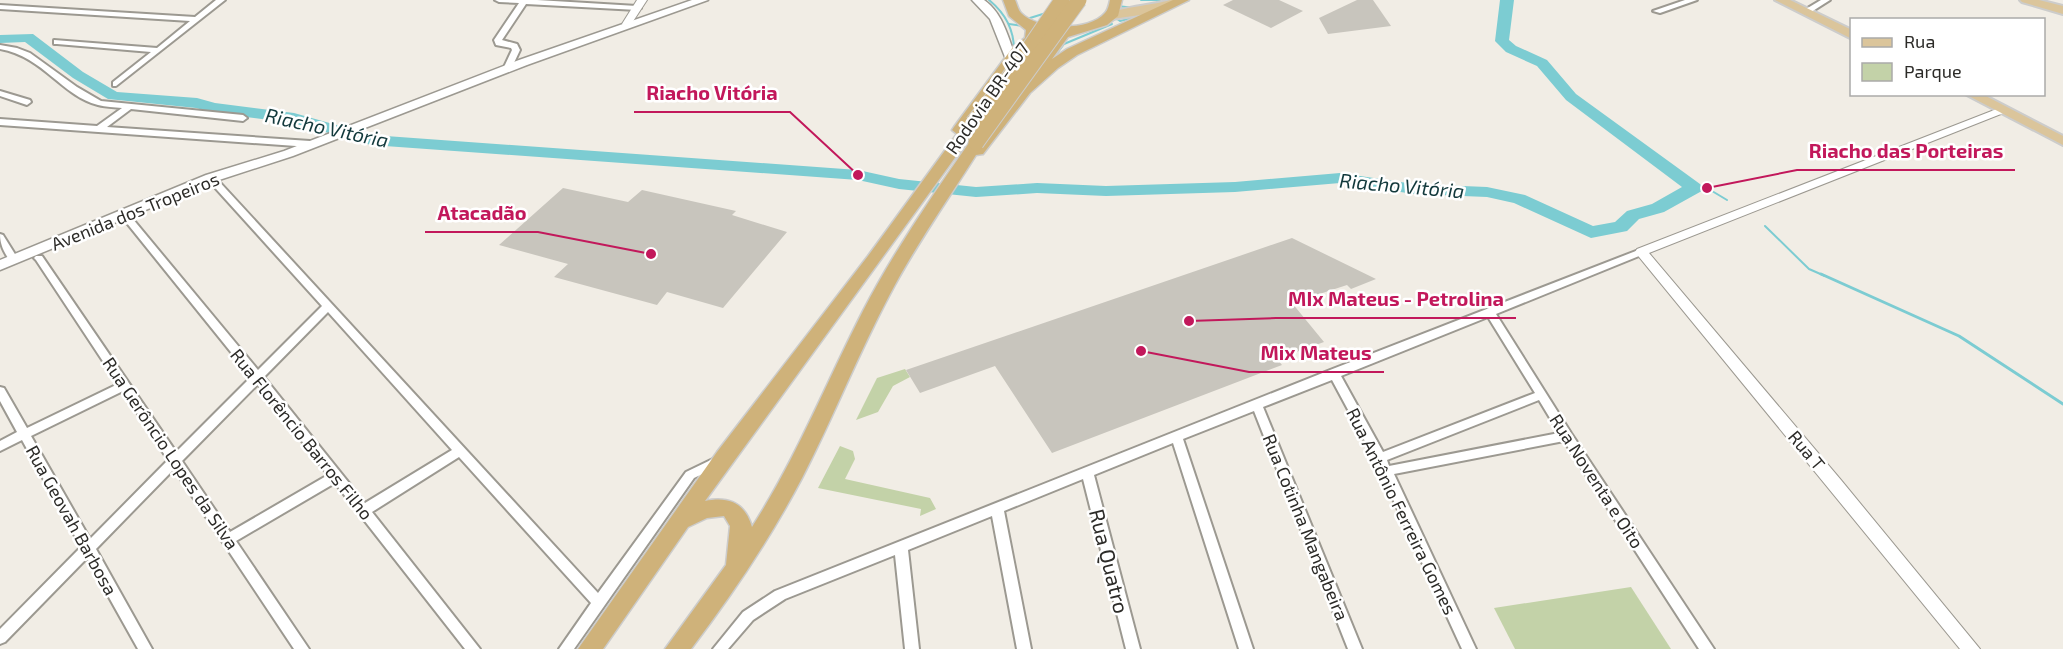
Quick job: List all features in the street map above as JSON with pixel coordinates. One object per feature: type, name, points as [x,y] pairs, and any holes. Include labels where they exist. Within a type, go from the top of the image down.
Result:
[{"type":"highway","points":[[943,161],[951,140],[1011,60],[1033,36],[1033,29],[1015,16],[1009,7],[1009,0]]},
{"type":"highway","name":"Rodovia BR-407","points":[[923,212],[943,161],[1023,59],[1062,0]]},
{"type":"highway","name":"Rodovia BR-407","points":[[923,212],[959,171],[1079,0]]},
{"type":"highway","points":[[1026,23],[1042,28],[1071,30],[1094,26],[1116,11],[1118,0]]},
{"type":"highway","points":[[1023,92],[1053,65],[1072,52],[1183,0]]},
{"type":"highway","points":[[972,150],[976,153],[1023,92],[1063,34],[1071,30]]},
{"type":"highway","points":[[590,649],[724,458],[867,270],[923,212]]},
{"type":"highway","points":[[677,649],[737,570],[805,452],[878,299],[923,212]]},
{"type":"highway","points":[[678,522],[693,513],[713,506],[722,507],[735,514],[741,527],[737,570]]},
{"type":"main road","points":[[508,67],[627,24],[703,0]]},
{"type":"main road","points":[[977,0],[992,12],[998,21],[1011,60]]},
{"type":"main road","points":[[1118,0],[1154,4],[1174,0]]},
{"type":"main road","points":[[1112,15],[1154,9],[1183,0]]},
{"type":"main road","points":[[1781,0],[1850,34]]},
{"type":"main road","points":[[2026,0],[2063,10]]},
{"type":"main road","name":"Avenida dos Tropeiros","points":[[7,262],[508,67]]},
{"type":"main road","points":[[1975,96],[2063,141]]},
{"type":"main road","name":"Avenida dos Tropeiros","points":[[0,274],[129,220],[214,181]]},
{"type":"street","points":[[1,7],[14,0]]},
{"type":"street","points":[[116,84],[221,0]]},
{"type":"street","points":[[499,0],[639,3],[627,24]]},
{"type":"street","points":[[1658,11],[1693,0]]},
{"type":"street","points":[[1805,12],[1826,0]]},
{"type":"street","points":[[508,67],[516,50],[514,46],[499,43],[498,40],[524,1]]},
{"type":"street","points":[[1,7],[196,19]]},
{"type":"street","points":[[57,42],[157,50]]},
{"type":"street","points":[[0,47],[16,49],[28,54],[83,98],[99,103],[127,108],[243,118]]},
{"type":"street","points":[[0,56],[16,49]]},
{"type":"street","points":[[0,93],[27,102]]},
{"type":"street","points":[[97,130],[127,108]]},
{"type":"street","points":[[720,649],[748,616],[780,595],[2002,110]]},
{"type":"street","points":[[0,122],[310,144]]},
{"type":"street","points":[[214,181],[599,603]]},
{"type":"street","name":"Rua Florêncio Barros Filho","points":[[129,220],[258,377],[473,649]]},
{"type":"street","points":[[0,237],[7,262]]},
{"type":"street","name":"Rua T","points":[[1641,252],[1971,649]]},
{"type":"street","name":"Rua Gerôncio Lopes da Silva","points":[[39,258],[302,649]]},
{"type":"street","points":[[0,638],[328,306]]},
{"type":"street","name":"Rua Noventa e Oito","points":[[1490,312],[1567,436],[1707,649]]},
{"type":"street","name":"Rua Antônio Ferreira Gomes","points":[[1334,374],[1386,471],[1469,649]]},
{"type":"street","points":[[0,446],[125,385]]},
{"type":"street","name":"Rua Geovah Barbosa","points":[[0,391],[145,649]]},
{"type":"street","points":[[1380,459],[1541,395]]},
{"type":"street","name":"Rua Cotinha Mangabeira","points":[[1257,405],[1355,649]]},
{"type":"street","points":[[1176,436],[1246,649]]},
{"type":"street","points":[[1386,471],[1567,436]]},
{"type":"street","points":[[364,510],[461,450]]},
{"type":"street","points":[[566,649],[690,475],[724,458]]},
{"type":"street","name":"Rua Quatro","points":[[1087,473],[1133,649]]},
{"type":"street","points":[[228,539],[336,476]]},
{"type":"street","points":[[997,509],[1024,649]]},
{"type":"street","points":[[901,547],[912,649]]},
{"type":"green space","points":[[905,369],[910,377],[893,386],[878,412],[856,420],[877,378]]},
{"type":"green space","points":[[840,446],[853,451],[855,459],[845,479],[930,498],[936,509],[920,516],[921,509],[818,488]]},
{"type":"green space","points":[[1631,587],[1671,649],[1515,649],[1494,608]]},
{"type":"building","points":[[1233,0],[1279,0],[1303,11],[1271,28],[1223,5]]},
{"type":"building","points":[[1357,0],[1373,0],[1391,26],[1328,34],[1319,18]]},
{"type":"building","points":[[563,188],[628,202],[642,190],[736,211],[732,215],[787,232],[723,308],[667,292],[657,305],[554,277],[568,264],[499,245]]},
{"type":"building","points":[[1292,238],[1376,279],[1351,289],[1347,285],[1292,303],[1324,342],[1277,359],[1282,365],[1052,453],[995,366],[920,393],[906,370]]},
{"type":"waterway","points":[[989,0],[1008,22],[1014,50]]},
{"type":"waterway","points":[[1141,0],[1160,0]]},
{"type":"waterway","name":"Riacho Vitória","points":[[0,39],[28,37],[78,75],[113,96],[197,103],[214,108],[294,118],[371,140],[858,175],[899,184],[976,192],[1037,188],[1106,191],[1235,187],[1340,178],[1414,189],[1487,192],[1519,199],[1591,232],[1621,227],[1633,215],[1658,208],[1694,188],[1571,97],[1542,63],[1511,49],[1502,41],[1507,0]]},
{"type":"waterway","points":[[1117,6],[1135,8]]},
{"type":"waterway","points":[[1030,18],[1046,13]]},
{"type":"waterway","points":[[1113,16],[1120,21],[1136,17]]},
{"type":"waterway","points":[[1009,24],[1023,26]]},
{"type":"waterway","points":[[1052,60],[1064,44],[1112,24]]},
{"type":"waterway","points":[[1694,188],[1699,191],[1707,188],[1727,200]]},
{"type":"waterway","points":[[1765,226],[1809,269],[1825,276]]},
{"type":"waterway","points":[[1821,274],[1959,336],[2063,404]]},
{"type":"place","name":"Riacho Vitória","points":[[858,175]]},
{"type":"place","name":"Riacho das Porteiras","points":[[1707,188]]},
{"type":"place","name":"Atacadão","points":[[651,254]]},
{"type":"place","name":"MIx Mateus - Petrolina","points":[[1189,321]]},
{"type":"place","name":"Mix Mateus","points":[[1141,351]]}]
